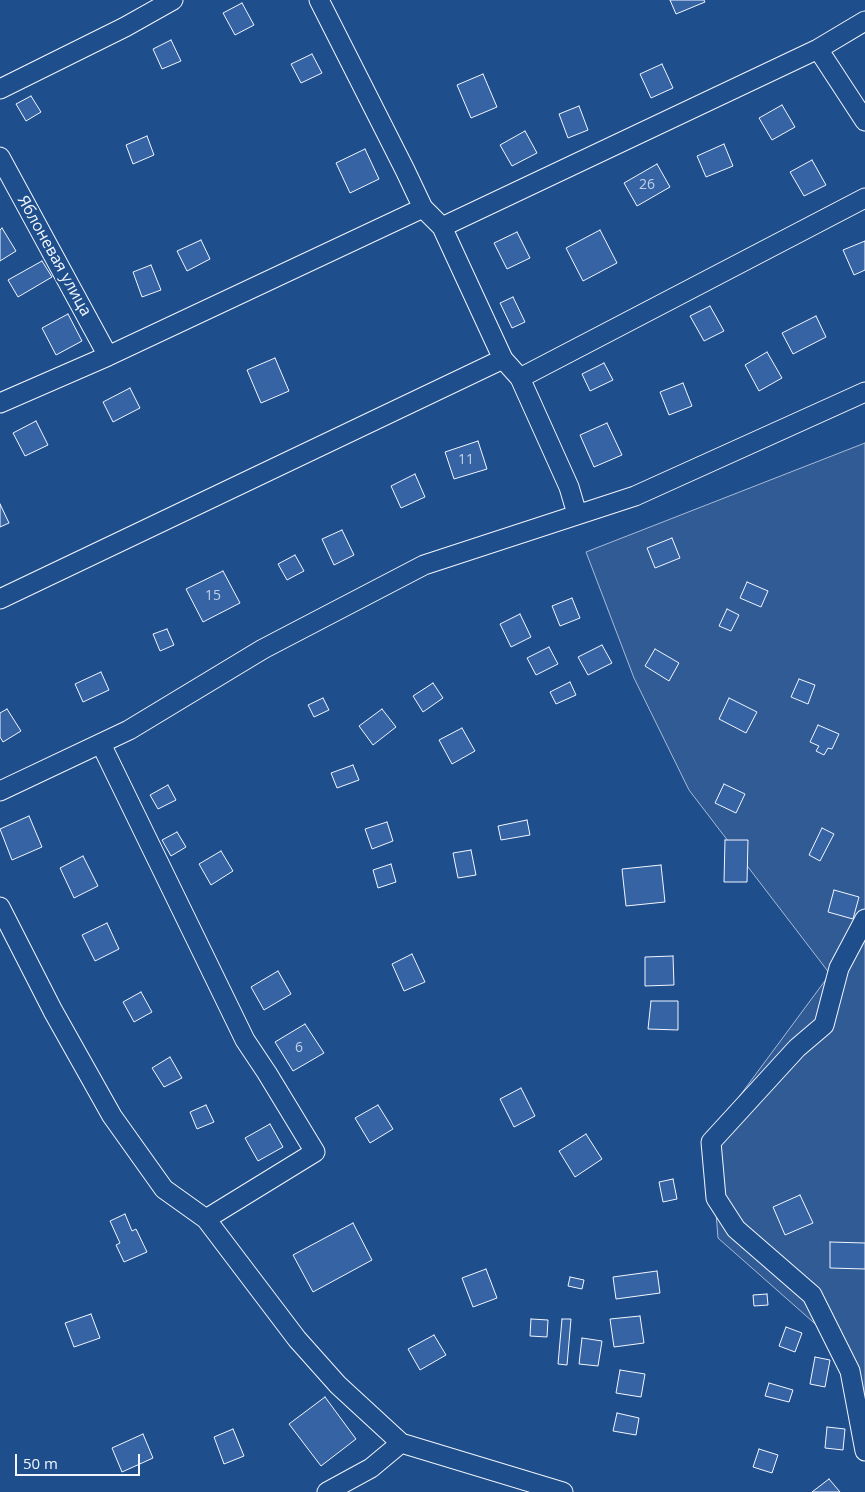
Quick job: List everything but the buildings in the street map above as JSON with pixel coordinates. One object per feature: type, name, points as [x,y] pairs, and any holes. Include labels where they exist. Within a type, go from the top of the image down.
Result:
[{"type":"street","points":[[0,89],[125,27],[174,0]]},
{"type":"street","points":[[319,0],[423,208],[442,227],[503,359],[520,378],[569,487],[577,514]]},
{"type":"street","points":[[442,227],[818,49],[865,21]]},
{"type":"street","points":[[818,49],[865,121]]},
{"type":"street","name":"Яблоневая улица","points":[[0,157],[108,356]]},
{"type":"street","points":[[520,378],[865,198]]},
{"type":"street","points":[[0,403],[108,356],[423,208]]},
{"type":"street","points":[[0,599],[503,359]]},
{"type":"street","points":[[0,791],[129,730],[264,649],[424,565],[635,496],[865,392]]},
{"type":"street","points":[[101,744],[245,1040],[315,1152],[206,1219]]},
{"type":"street","points":[[0,908],[53,1011],[112,1116],[164,1189],[206,1219],[297,1339],[338,1384],[401,1443],[564,1492]]},
{"type":"street","points":[[865,919],[839,968],[824,1025],[797,1048],[711,1142],[716,1198],[736,1229],[812,1295],[850,1371],[865,1451]]},
{"type":"street","points":[[327,1492],[371,1468],[401,1443]]},
{"type":"shaded area","points":[[865,443],[865,1445],[838,1344],[718,1238],[710,1136],[830,974],[689,790],[634,678],[586,552]]}]
